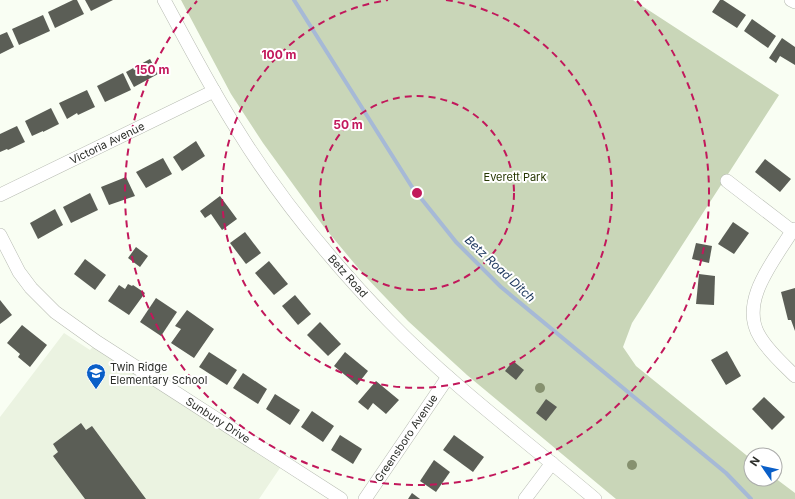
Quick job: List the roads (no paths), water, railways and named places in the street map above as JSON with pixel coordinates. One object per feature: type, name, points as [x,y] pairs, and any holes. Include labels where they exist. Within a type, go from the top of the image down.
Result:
[{"type":"street","name":"Betz Road","points":[[164,0],[214,91],[238,131],[268,176],[334,262],[388,320],[448,377],[595,499]]},
{"type":"street","name":"Victoria Avenue","points":[[0,195],[214,91]]},
{"type":"street","points":[[727,181],[794,230],[757,289],[752,306],[754,323],[759,336],[768,350],[795,376]]},
{"type":"street","name":"Sunbury Drive","points":[[0,235],[19,272],[31,288],[55,312],[97,342],[341,499]]},
{"type":"street","name":"Greensboro Avenue","points":[[365,499],[448,377]]},
{"type":"street","points":[[525,499],[552,463]]},
{"type":"waterway","name":"Betz Road Ditch","points":[[294,0],[412,187],[456,242],[501,287],[726,473],[751,499]]},
{"type":"place","name":"Twin Ridge Elementary School","points":[[96,390]]},
{"type":"park label","name":"Everett Park","points":[[515,177]]}]
